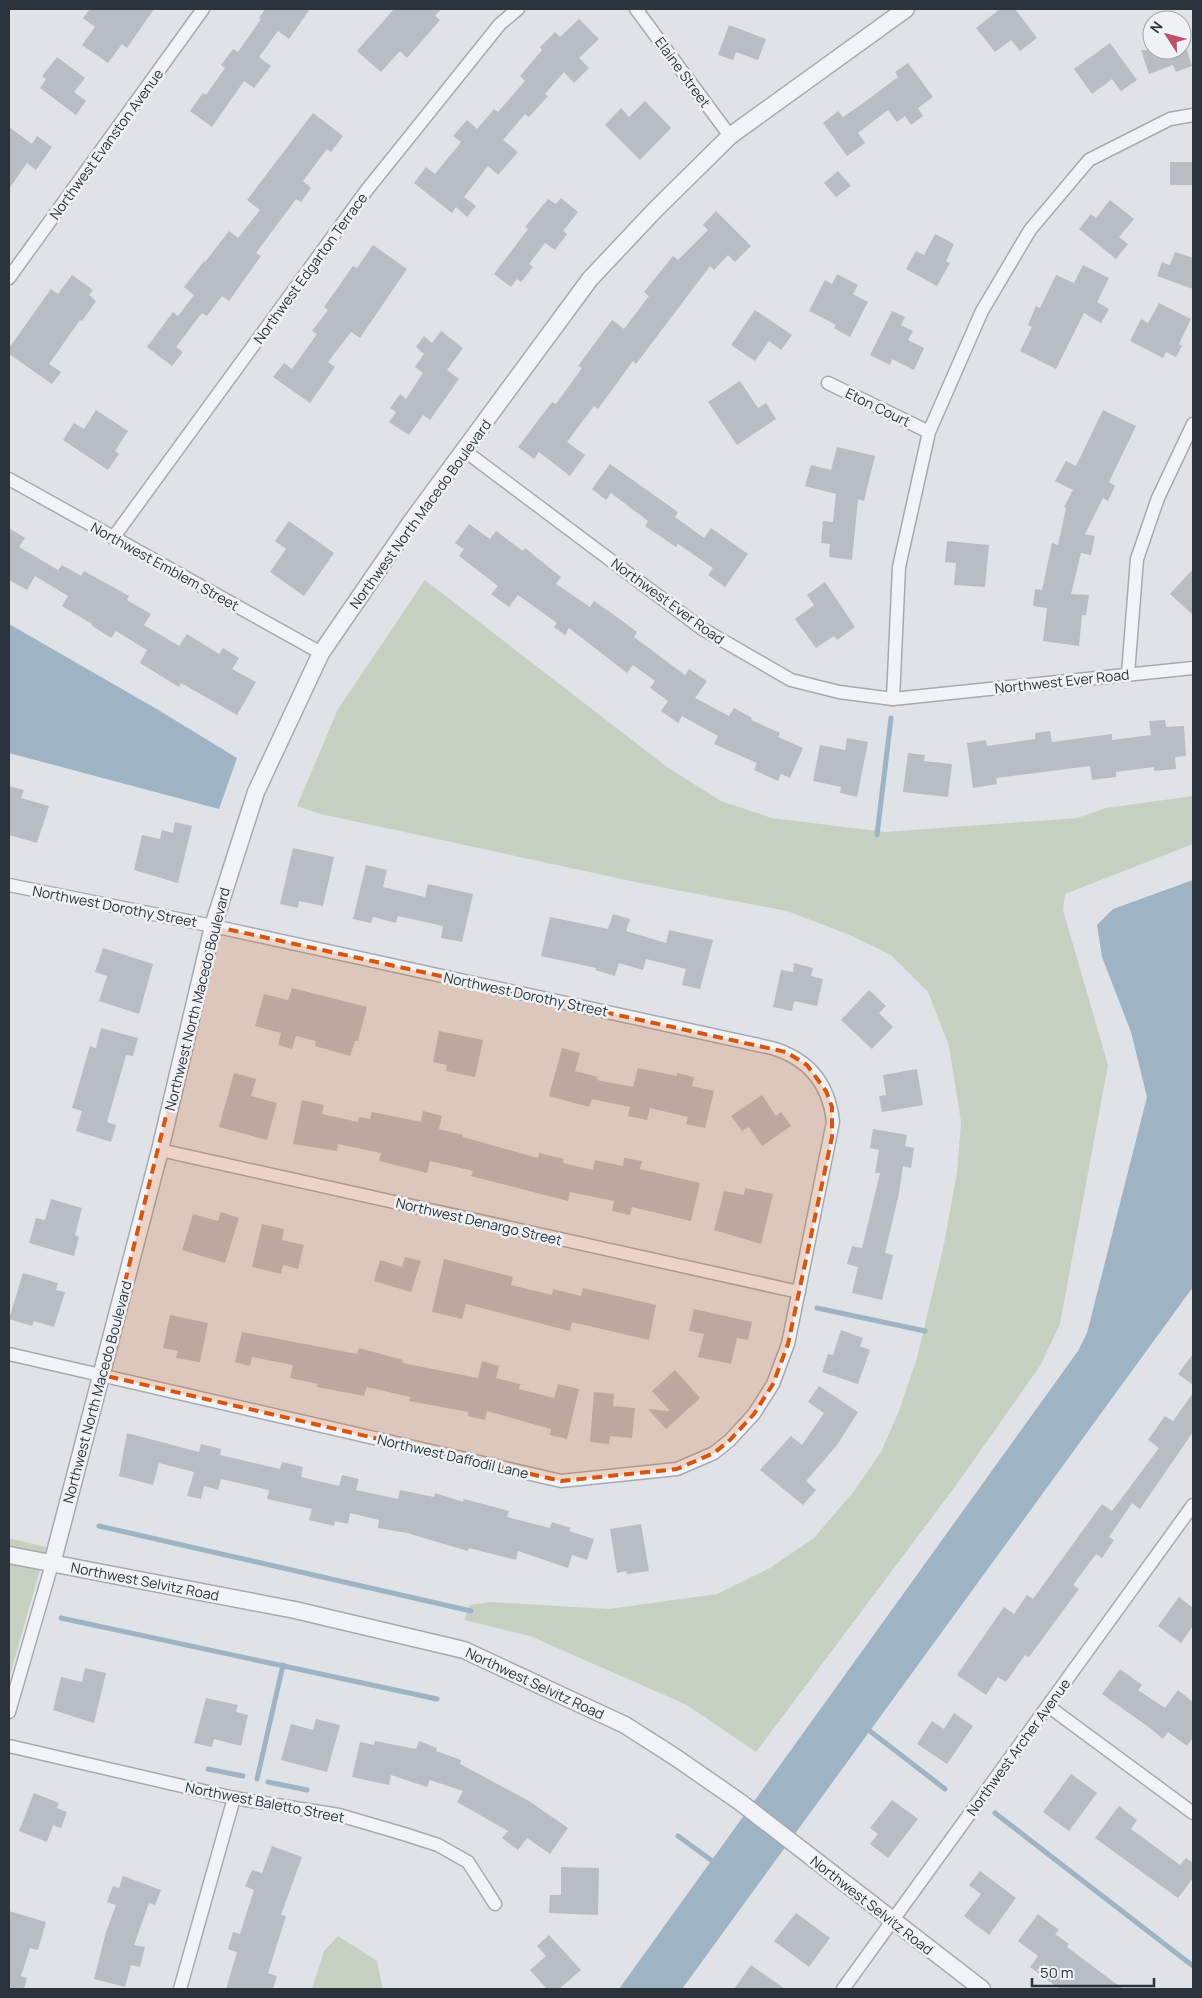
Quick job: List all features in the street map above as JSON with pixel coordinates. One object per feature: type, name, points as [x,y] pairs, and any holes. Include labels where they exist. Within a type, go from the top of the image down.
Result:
[{"type":"street","name":"Northwest Evanston Avenue","points":[[9,278],[203,9]]},
{"type":"street","name":"Northwest Edgarton Terrace","points":[[114,538],[366,191],[500,24],[518,9]]},
{"type":"street","name":"Elaine Street","points":[[636,9],[730,136]]},
{"type":"street","name":"Northwest North Macedo Boulevard","points":[[9,1712],[52,1564],[102,1375],[160,1150],[213,926],[256,792],[322,653],[411,522],[590,279],[655,210],[730,136],[906,9]]},
{"type":"street","points":[[893,699],[899,567],[928,432],[982,311],[1030,230],[1089,160],[1170,119],[1193,115]]},
{"type":"street","name":"Eton Court","points":[[828,383],[928,432]]},
{"type":"street","points":[[1128,674],[1137,559],[1158,498],[1193,424]]},
{"type":"street","name":"Northwest Ever Road","points":[[465,451],[701,628],[791,680],[839,692],[893,699],[1193,668]]},
{"type":"street","name":"Northwest Emblem Street","points":[[9,479],[322,653]]},
{"type":"street","name":"Northwest Dorothy Street","points":[[9,885],[213,926],[772,1048],[798,1058],[814,1073],[826,1091],[833,1122],[799,1292]]},
{"type":"street","name":"Northwest Denargo Street","points":[[160,1150],[799,1292]]},
{"type":"street","name":"Northwest Daffodil Lane","points":[[9,1354],[561,1481],[676,1470],[714,1453],[730,1440],[754,1414],[773,1384],[780,1367],[799,1292]]},
{"type":"street","name":"Northwest Archer Avenue","points":[[843,1989],[1193,1505]]},
{"type":"street","name":"Northwest Selvitz Road","points":[[9,1555],[295,1610],[464,1650],[625,1725],[740,1802],[982,1989]]},
{"type":"street","points":[[1048,1706],[1193,1813]]},
{"type":"street","name":"Northwest Baletto Street","points":[[9,1746],[234,1798],[339,1815],[438,1845],[468,1862],[495,1904]]},
{"type":"street","points":[[180,1989],[234,1798]]},
{"type":"highlighted area","points":[[213,926],[786,1052],[807,1065],[826,1091],[832,1107],[832,1137],[788,1344],[773,1384],[754,1414],[730,1440],[714,1453],[677,1469],[561,1481],[102,1375]]},
{"type":"green space","points":[[425,580],[667,767],[721,801],[772,818],[885,832],[1077,818],[1106,808],[1193,796],[1193,844],[1065,894],[1063,910],[1108,1065],[1060,1324],[1040,1366],[957,1484],[756,1752],[687,1705],[530,1636],[464,1620],[470,1605],[491,1602],[609,1609],[717,1594],[770,1568],[814,1538],[854,1491],[881,1452],[899,1411],[917,1358],[943,1249],[957,1173],[961,1122],[949,1046],[928,992],[891,955],[850,935],[787,911],[645,884],[321,814],[297,806],[338,709]]},
{"type":"green space","points":[[9,1538],[46,1547],[45,1553],[9,1546]]},
{"type":"green space","points":[[9,1564],[40,1570],[9,1678]]},
{"type":"green space","points":[[338,1936],[377,1961],[383,1989],[312,1989],[324,1951]]},
{"type":"water","points":[[9,624],[155,708],[237,758],[219,809],[9,753]]},
{"type":"water","points":[[1193,880],[1193,1287],[682,1989],[619,1989],[1078,1351],[1087,1333],[1147,1097],[1131,1032],[1102,957],[1097,925],[1113,909]]},
{"type":"building","points":[[90,9],[154,9],[127,48],[122,44],[108,63],[82,45],[95,27],[83,18]]},
{"type":"building","points":[[265,9],[310,9],[289,39],[278,31],[259,57],[271,66],[254,88],[244,81],[212,127],[190,111],[203,93],[206,95],[225,68],[221,65],[233,49],[238,52],[261,19],[259,18]]},
{"type":"building","points":[[394,9],[441,9],[435,16],[440,20],[407,58],[400,51],[381,72],[357,51]]},
{"type":"building","points":[[1000,9],[1015,9],[1037,38],[1020,51],[1011,40],[995,52],[976,28]]},
{"type":"building","points":[[579,19],[599,39],[579,58],[589,68],[574,83],[564,72],[545,94],[548,96],[529,117],[525,114],[503,140],[518,152],[498,175],[488,166],[464,197],[476,206],[467,217],[456,207],[452,213],[414,183],[426,167],[435,174],[461,142],[453,136],[467,120],[477,129],[494,109],[498,112],[525,81],[520,76],[542,50],[540,47],[555,32],[560,37]]},
{"type":"building","points":[[729,25],[766,39],[758,60],[736,52],[733,60],[718,55]]},
{"type":"building","points":[[1110,43],[1137,80],[1121,91],[1112,79],[1092,94],[1074,69]]},
{"type":"building","points":[[57,57],[85,78],[74,92],[86,101],[76,115],[40,88],[46,79],[42,76]]},
{"type":"building","points":[[1144,60],[1190,60],[1192,66],[1176,72],[1173,65],[1149,74]]},
{"type":"building","points":[[908,63],[933,97],[918,108],[923,116],[911,125],[905,116],[897,122],[888,110],[858,133],[865,143],[847,156],[823,123],[838,111],[843,117],[862,104],[898,77],[895,72]]},
{"type":"building","points":[[645,101],[671,128],[640,160],[605,125],[621,108],[629,117]]},
{"type":"building","points":[[313,113],[343,136],[331,152],[327,149],[303,181],[311,188],[301,202],[296,199],[256,253],[261,256],[229,301],[222,296],[207,316],[202,313],[176,347],[183,352],[172,366],[147,347],[173,312],[178,316],[194,295],[184,287],[204,261],[229,231],[238,238],[260,210],[247,200]]},
{"type":"building","points":[[9,127],[32,144],[37,136],[52,147],[36,170],[27,163],[9,189]]},
{"type":"building","points":[[1170,162],[1193,162],[1193,185],[1170,185]]},
{"type":"building","points":[[838,171],[851,186],[836,197],[824,183]]},
{"type":"building","points":[[561,198],[578,212],[563,231],[567,234],[555,250],[545,243],[529,264],[533,267],[521,282],[517,279],[511,287],[494,274],[528,229],[525,227],[548,199],[556,204]]},
{"type":"building","points":[[1110,200],[1134,219],[1119,237],[1128,244],[1116,259],[1079,229],[1091,214],[1096,218]]},
{"type":"building","points":[[716,211],[751,246],[735,262],[728,255],[714,270],[710,266],[636,364],[633,361],[598,409],[594,406],[567,442],[585,455],[570,476],[539,452],[534,459],[518,447],[552,402],[556,404],[582,368],[578,366],[612,320],[624,329],[649,296],[644,292],[673,256],[678,260],[708,230],[703,225]]},
{"type":"building","points":[[935,234],[954,244],[946,261],[950,263],[937,286],[906,269],[916,251],[924,255]]},
{"type":"building","points":[[373,245],[407,269],[360,338],[351,332],[328,362],[335,367],[310,403],[273,377],[284,363],[292,369],[317,334],[312,331],[328,310],[324,307],[353,266],[357,268]]},
{"type":"building","points":[[1175,252],[1193,258],[1193,289],[1157,276],[1162,262],[1170,265]]},
{"type":"building","points":[[1083,265],[1109,278],[1097,302],[1109,309],[1101,323],[1084,313],[1056,369],[1020,351],[1032,327],[1028,325],[1036,306],[1040,308],[1056,275],[1074,283]]},
{"type":"building","points":[[837,274],[858,285],[853,294],[868,302],[850,337],[834,328],[836,325],[809,311],[825,280],[832,284]]},
{"type":"building","points":[[72,275],[93,290],[89,295],[96,301],[49,364],[61,372],[52,384],[9,354],[9,348],[51,289],[58,294]]},
{"type":"building","points":[[1159,303],[1191,319],[1179,344],[1182,346],[1176,357],[1166,352],[1163,358],[1130,341],[1141,319],[1148,323]]},
{"type":"building","points":[[755,310],[792,335],[781,350],[769,341],[755,361],[731,345]]},
{"type":"building","points":[[892,311],[905,317],[901,325],[913,331],[908,340],[924,348],[914,370],[892,359],[890,365],[870,355]]},
{"type":"building","points":[[441,331],[463,348],[447,370],[459,379],[430,420],[423,415],[409,435],[389,422],[396,412],[390,408],[400,394],[406,399],[423,373],[415,367],[424,354],[416,347],[424,336],[432,343]]},
{"type":"building","points":[[740,381],[758,408],[766,403],[776,419],[737,445],[708,402]]},
{"type":"building","points":[[96,410],[128,431],[115,451],[119,454],[108,470],[63,440],[74,423],[84,429]]},
{"type":"building","points":[[1103,410],[1136,426],[1109,482],[1115,486],[1108,501],[1103,498],[1085,534],[1095,536],[1091,555],[1081,553],[1071,594],[1089,595],[1086,615],[1082,615],[1079,646],[1043,641],[1047,608],[1033,606],[1035,589],[1042,590],[1052,543],[1058,545],[1066,508],[1064,507],[1073,490],[1055,481],[1066,461],[1076,466]]},
{"type":"building","points":[[837,447],[875,456],[864,501],[858,499],[852,560],[829,557],[830,544],[821,543],[823,521],[833,522],[836,494],[805,486],[811,465],[831,470]]},
{"type":"building","points":[[610,464],[678,512],[675,517],[704,538],[711,528],[748,554],[725,587],[708,575],[713,568],[678,544],[676,547],[645,526],[648,521],[611,493],[606,500],[592,489]]},
{"type":"building","points":[[289,521],[334,553],[304,596],[270,572],[286,549],[275,541]]},
{"type":"building","points":[[469,524],[490,539],[496,531],[523,551],[525,548],[561,577],[556,584],[590,607],[594,601],[617,617],[637,632],[634,637],[685,675],[689,669],[707,681],[695,698],[729,716],[734,708],[752,718],[751,720],[780,733],[778,737],[803,748],[790,778],[781,774],[778,781],[754,770],[757,763],[714,744],[718,736],[682,716],[678,723],[661,711],[668,701],[650,688],[655,681],[633,665],[627,673],[569,628],[565,635],[554,627],[557,623],[518,595],[509,607],[491,594],[498,586],[459,556],[464,549],[455,543]]},
{"type":"building","points":[[9,528],[25,538],[19,547],[58,570],[62,565],[81,576],[84,571],[129,596],[127,600],[151,614],[144,625],[179,646],[187,634],[219,654],[223,648],[239,658],[232,669],[256,682],[237,715],[181,683],[179,687],[140,663],[147,650],[116,631],[111,638],[62,606],[68,596],[35,576],[27,590],[9,580]]},
{"type":"building","points":[[947,541],[989,545],[985,587],[954,585],[956,563],[945,562]]},
{"type":"building","points":[[1193,569],[1193,615],[1170,594]]},
{"type":"building","points":[[825,582],[855,627],[837,640],[834,636],[816,648],[795,619],[814,605],[807,595]]},
{"type":"building","points":[[1165,720],[1166,727],[1184,726],[1186,756],[1175,757],[1176,769],[1154,771],[1154,767],[1116,772],[1116,777],[1092,780],[1090,766],[996,778],[997,784],[973,788],[967,743],[986,740],[987,746],[1035,739],[1035,733],[1050,731],[1052,742],[1112,734],[1112,740],[1151,735],[1149,721]]},
{"type":"building","points":[[847,738],[868,742],[857,797],[840,793],[841,787],[813,781],[820,745],[845,750]]},
{"type":"building","points":[[908,753],[925,755],[924,761],[952,764],[948,797],[903,792]]},
{"type":"building","points":[[9,786],[24,790],[21,798],[49,806],[37,843],[9,835]]},
{"type":"building","points":[[175,822],[192,826],[178,883],[134,870],[142,835],[160,839],[162,830],[173,833]]},
{"type":"building","points":[[293,848],[334,857],[323,906],[299,901],[298,908],[280,904]]},
{"type":"building","points":[[366,865],[387,870],[383,887],[425,897],[428,884],[473,894],[462,942],[441,938],[443,926],[398,916],[396,923],[373,917],[371,923],[353,919]]},
{"type":"building","points":[[613,914],[630,919],[626,931],[666,943],[669,930],[713,940],[700,989],[682,985],[686,969],[646,959],[643,970],[619,963],[615,976],[595,970],[596,968],[541,956],[550,917],[608,929]]},
{"type":"building","points":[[103,948],[153,964],[139,1014],[99,1001],[107,976],[95,972]]},
{"type":"building","points":[[794,963],[813,968],[811,976],[823,979],[817,1006],[794,1001],[792,1011],[773,1007],[781,970],[793,972]]},
{"type":"building","points":[[292,988],[367,1007],[358,1041],[355,1041],[350,1056],[315,1046],[316,1041],[296,1036],[292,1049],[278,1045],[281,1033],[255,1026],[264,994],[288,1000]]},
{"type":"building","points":[[869,990],[886,1006],[879,1013],[893,1027],[872,1049],[841,1020]]},
{"type":"building","points":[[101,1028],[138,1038],[133,1056],[126,1055],[107,1122],[116,1125],[111,1142],[76,1131],[82,1111],[72,1108],[90,1046],[96,1048]]},
{"type":"building","points":[[439,1031],[483,1040],[475,1077],[446,1071],[447,1065],[433,1062]]},
{"type":"building","points":[[562,1048],[580,1053],[575,1071],[598,1077],[597,1080],[633,1087],[638,1068],[677,1076],[677,1073],[694,1077],[692,1086],[714,1091],[705,1128],[686,1124],[688,1117],[650,1108],[647,1120],[628,1116],[630,1107],[592,1099],[589,1107],[549,1096]]},
{"type":"building","points":[[917,1069],[923,1105],[882,1112],[879,1096],[886,1095],[883,1075]]},
{"type":"building","points":[[234,1073],[256,1079],[251,1096],[277,1103],[267,1140],[219,1127]]},
{"type":"building","points":[[762,1095],[776,1116],[781,1112],[791,1126],[762,1146],[749,1127],[742,1131],[731,1116]]},
{"type":"building","points":[[302,1100],[324,1105],[322,1114],[358,1122],[359,1117],[370,1119],[372,1112],[421,1122],[423,1111],[442,1116],[439,1129],[538,1158],[539,1153],[564,1159],[563,1163],[593,1170],[595,1160],[623,1166],[624,1158],[642,1161],[640,1169],[700,1183],[691,1221],[632,1207],[630,1215],[612,1211],[614,1201],[570,1192],[568,1201],[471,1176],[473,1171],[430,1161],[427,1173],[379,1161],[381,1153],[338,1144],[337,1151],[293,1144]]},
{"type":"building","points":[[873,1129],[907,1135],[905,1146],[914,1148],[911,1168],[903,1166],[899,1193],[885,1253],[893,1255],[882,1300],[852,1293],[858,1267],[847,1264],[852,1246],[862,1248],[880,1173],[875,1173],[879,1150],[870,1148]]},
{"type":"building","points":[[745,1188],[773,1194],[761,1244],[714,1230],[724,1191],[744,1195]]},
{"type":"building","points":[[51,1199],[82,1208],[75,1235],[79,1237],[74,1256],[29,1243],[36,1218],[45,1220]]},
{"type":"building","points":[[221,1212],[239,1218],[225,1263],[182,1250],[193,1214],[218,1221]]},
{"type":"building","points":[[262,1224],[284,1229],[282,1240],[304,1245],[298,1269],[283,1265],[281,1274],[252,1267]]},
{"type":"building","points":[[405,1257],[421,1261],[411,1292],[374,1281],[380,1260],[402,1267]]},
{"type":"building","points":[[444,1259],[513,1277],[511,1285],[552,1295],[553,1289],[581,1296],[583,1288],[656,1305],[649,1340],[572,1322],[570,1331],[466,1304],[462,1319],[432,1312]]},
{"type":"building","points":[[23,1273],[58,1283],[56,1290],[65,1292],[54,1327],[34,1321],[32,1326],[9,1319]]},
{"type":"building","points":[[694,1309],[752,1322],[748,1340],[737,1338],[731,1364],[698,1357],[704,1334],[689,1331]]},
{"type":"building","points":[[170,1315],[208,1323],[200,1362],[176,1358],[178,1351],[163,1348]]},
{"type":"building","points":[[841,1330],[863,1338],[860,1346],[870,1350],[858,1384],[822,1372],[828,1354],[833,1355]]},
{"type":"building","points":[[242,1332],[357,1354],[359,1348],[403,1360],[402,1363],[478,1378],[482,1361],[499,1366],[496,1378],[520,1384],[519,1389],[554,1398],[558,1384],[579,1389],[567,1439],[550,1435],[551,1429],[487,1411],[485,1420],[468,1416],[468,1412],[409,1401],[410,1397],[367,1387],[364,1396],[317,1387],[318,1384],[290,1378],[293,1365],[252,1357],[250,1366],[235,1362]]},
{"type":"building","points":[[1193,1354],[1193,1385],[1178,1374]]},
{"type":"building","points":[[675,1370],[700,1398],[666,1429],[648,1409],[670,1411],[652,1391]]},
{"type":"building","points":[[819,1386],[858,1412],[837,1445],[806,1481],[816,1490],[803,1505],[760,1470],[791,1436],[802,1445],[824,1413],[808,1402]]},
{"type":"building","points":[[594,1392],[614,1394],[613,1406],[635,1408],[632,1438],[610,1436],[609,1444],[590,1442]]},
{"type":"building","points":[[1193,1393],[1193,1432],[1140,1509],[1132,1503],[1109,1537],[1114,1540],[1102,1558],[1096,1554],[1073,1585],[1079,1589],[1029,1657],[1025,1655],[1006,1682],[998,1677],[986,1695],[957,1675],[1004,1607],[1014,1614],[1027,1595],[1033,1599],[1102,1504],[1112,1511],[1159,1448],[1148,1440],[1165,1416],[1173,1421]]},
{"type":"building","points":[[127,1433],[199,1452],[201,1444],[221,1449],[220,1455],[280,1469],[282,1462],[303,1467],[301,1477],[339,1486],[342,1475],[359,1479],[356,1490],[398,1499],[400,1490],[434,1497],[435,1493],[463,1502],[464,1499],[509,1511],[507,1517],[550,1528],[552,1522],[571,1528],[569,1531],[594,1539],[587,1560],[572,1555],[568,1568],[518,1551],[516,1560],[469,1548],[468,1551],[407,1533],[378,1528],[379,1520],[350,1513],[348,1524],[335,1521],[334,1526],[309,1520],[312,1509],[267,1499],[269,1490],[221,1479],[218,1490],[204,1486],[201,1499],[187,1496],[194,1472],[159,1463],[153,1485],[119,1476]]},
{"type":"building","points":[[641,1524],[649,1571],[627,1574],[626,1571],[617,1573],[610,1529]]},
{"type":"building","points":[[1179,1597],[1193,1608],[1193,1626],[1181,1643],[1158,1626]]},
{"type":"building","points":[[85,1668],[106,1673],[94,1723],[53,1710],[61,1677],[82,1682]]},
{"type":"building","points":[[1120,1669],[1142,1685],[1138,1690],[1165,1708],[1178,1690],[1193,1702],[1193,1738],[1187,1746],[1168,1732],[1163,1739],[1102,1694]]},
{"type":"building","points":[[206,1698],[238,1705],[236,1712],[248,1715],[241,1746],[214,1739],[212,1747],[194,1743]]},
{"type":"building","points":[[954,1713],[973,1726],[947,1764],[917,1744],[932,1721],[944,1729]]},
{"type":"building","points":[[316,1719],[340,1725],[327,1772],[281,1760],[291,1724],[313,1730]]},
{"type":"building","points":[[375,1741],[416,1749],[419,1741],[437,1748],[436,1751],[461,1760],[460,1764],[529,1801],[568,1828],[550,1854],[527,1838],[518,1850],[502,1838],[508,1831],[457,1802],[463,1791],[430,1780],[427,1787],[391,1775],[389,1785],[352,1777],[360,1742],[374,1745]]},
{"type":"building","points":[[1071,1774],[1097,1793],[1069,1831],[1043,1812]]},
{"type":"building","points":[[34,1793],[59,1803],[57,1808],[67,1812],[61,1828],[53,1825],[47,1842],[19,1831]]},
{"type":"building","points":[[892,1800],[918,1819],[888,1858],[870,1844],[878,1834],[870,1828]]},
{"type":"building","points":[[1119,1806],[1137,1820],[1131,1829],[1180,1865],[1186,1858],[1193,1863],[1193,1878],[1178,1898],[1095,1838]]},
{"type":"building","points":[[272,1846],[302,1857],[281,1915],[286,1916],[268,1973],[277,1976],[273,1989],[226,1989],[237,1952],[228,1949],[233,1932],[240,1934],[254,1890],[245,1886],[252,1870],[262,1873]]},
{"type":"building","points":[[561,1867],[599,1868],[598,1915],[549,1913],[550,1895],[561,1895]]},
{"type":"building","points":[[980,1871],[1016,1898],[989,1935],[964,1916],[981,1894],[969,1885]]},
{"type":"building","points":[[123,1876],[161,1890],[155,1905],[149,1903],[134,1945],[145,1947],[140,1967],[131,1965],[125,1987],[94,1979],[106,1932],[116,1905],[107,1902],[113,1886],[119,1888]]},
{"type":"building","points":[[9,1911],[46,1922],[38,1950],[30,1948],[21,1976],[27,1978],[24,1989],[9,1989]]},
{"type":"building","points":[[796,1913],[830,1938],[809,1967],[774,1941]]},
{"type":"building","points":[[1038,1914],[1059,1930],[1055,1934],[1069,1944],[1067,1947],[1123,1989],[1060,1989],[1030,1967],[1038,1956],[1018,1941]]},
{"type":"building","points":[[549,1935],[581,1970],[559,1989],[547,1989],[530,1970],[546,1956],[537,1946]]},
{"type":"building","points":[[751,1965],[785,1989],[734,1989]]},
{"type":"waterway","points":[[877,835],[891,718]]},
{"type":"waterway","points":[[817,1308],[925,1331]]},
{"type":"waterway","points":[[99,1526],[471,1611]]},
{"type":"waterway","points":[[61,1618],[437,1699]]},
{"type":"waterway","points":[[257,1779],[283,1665]]},
{"type":"waterway","points":[[866,1728],[945,1789]]},
{"type":"waterway","points":[[208,1769],[243,1776]]},
{"type":"waterway","points":[[268,1782],[307,1790]]},
{"type":"waterway","points":[[995,1813],[1193,1966]]},
{"type":"waterway","points":[[678,1836],[711,1860]]}]
